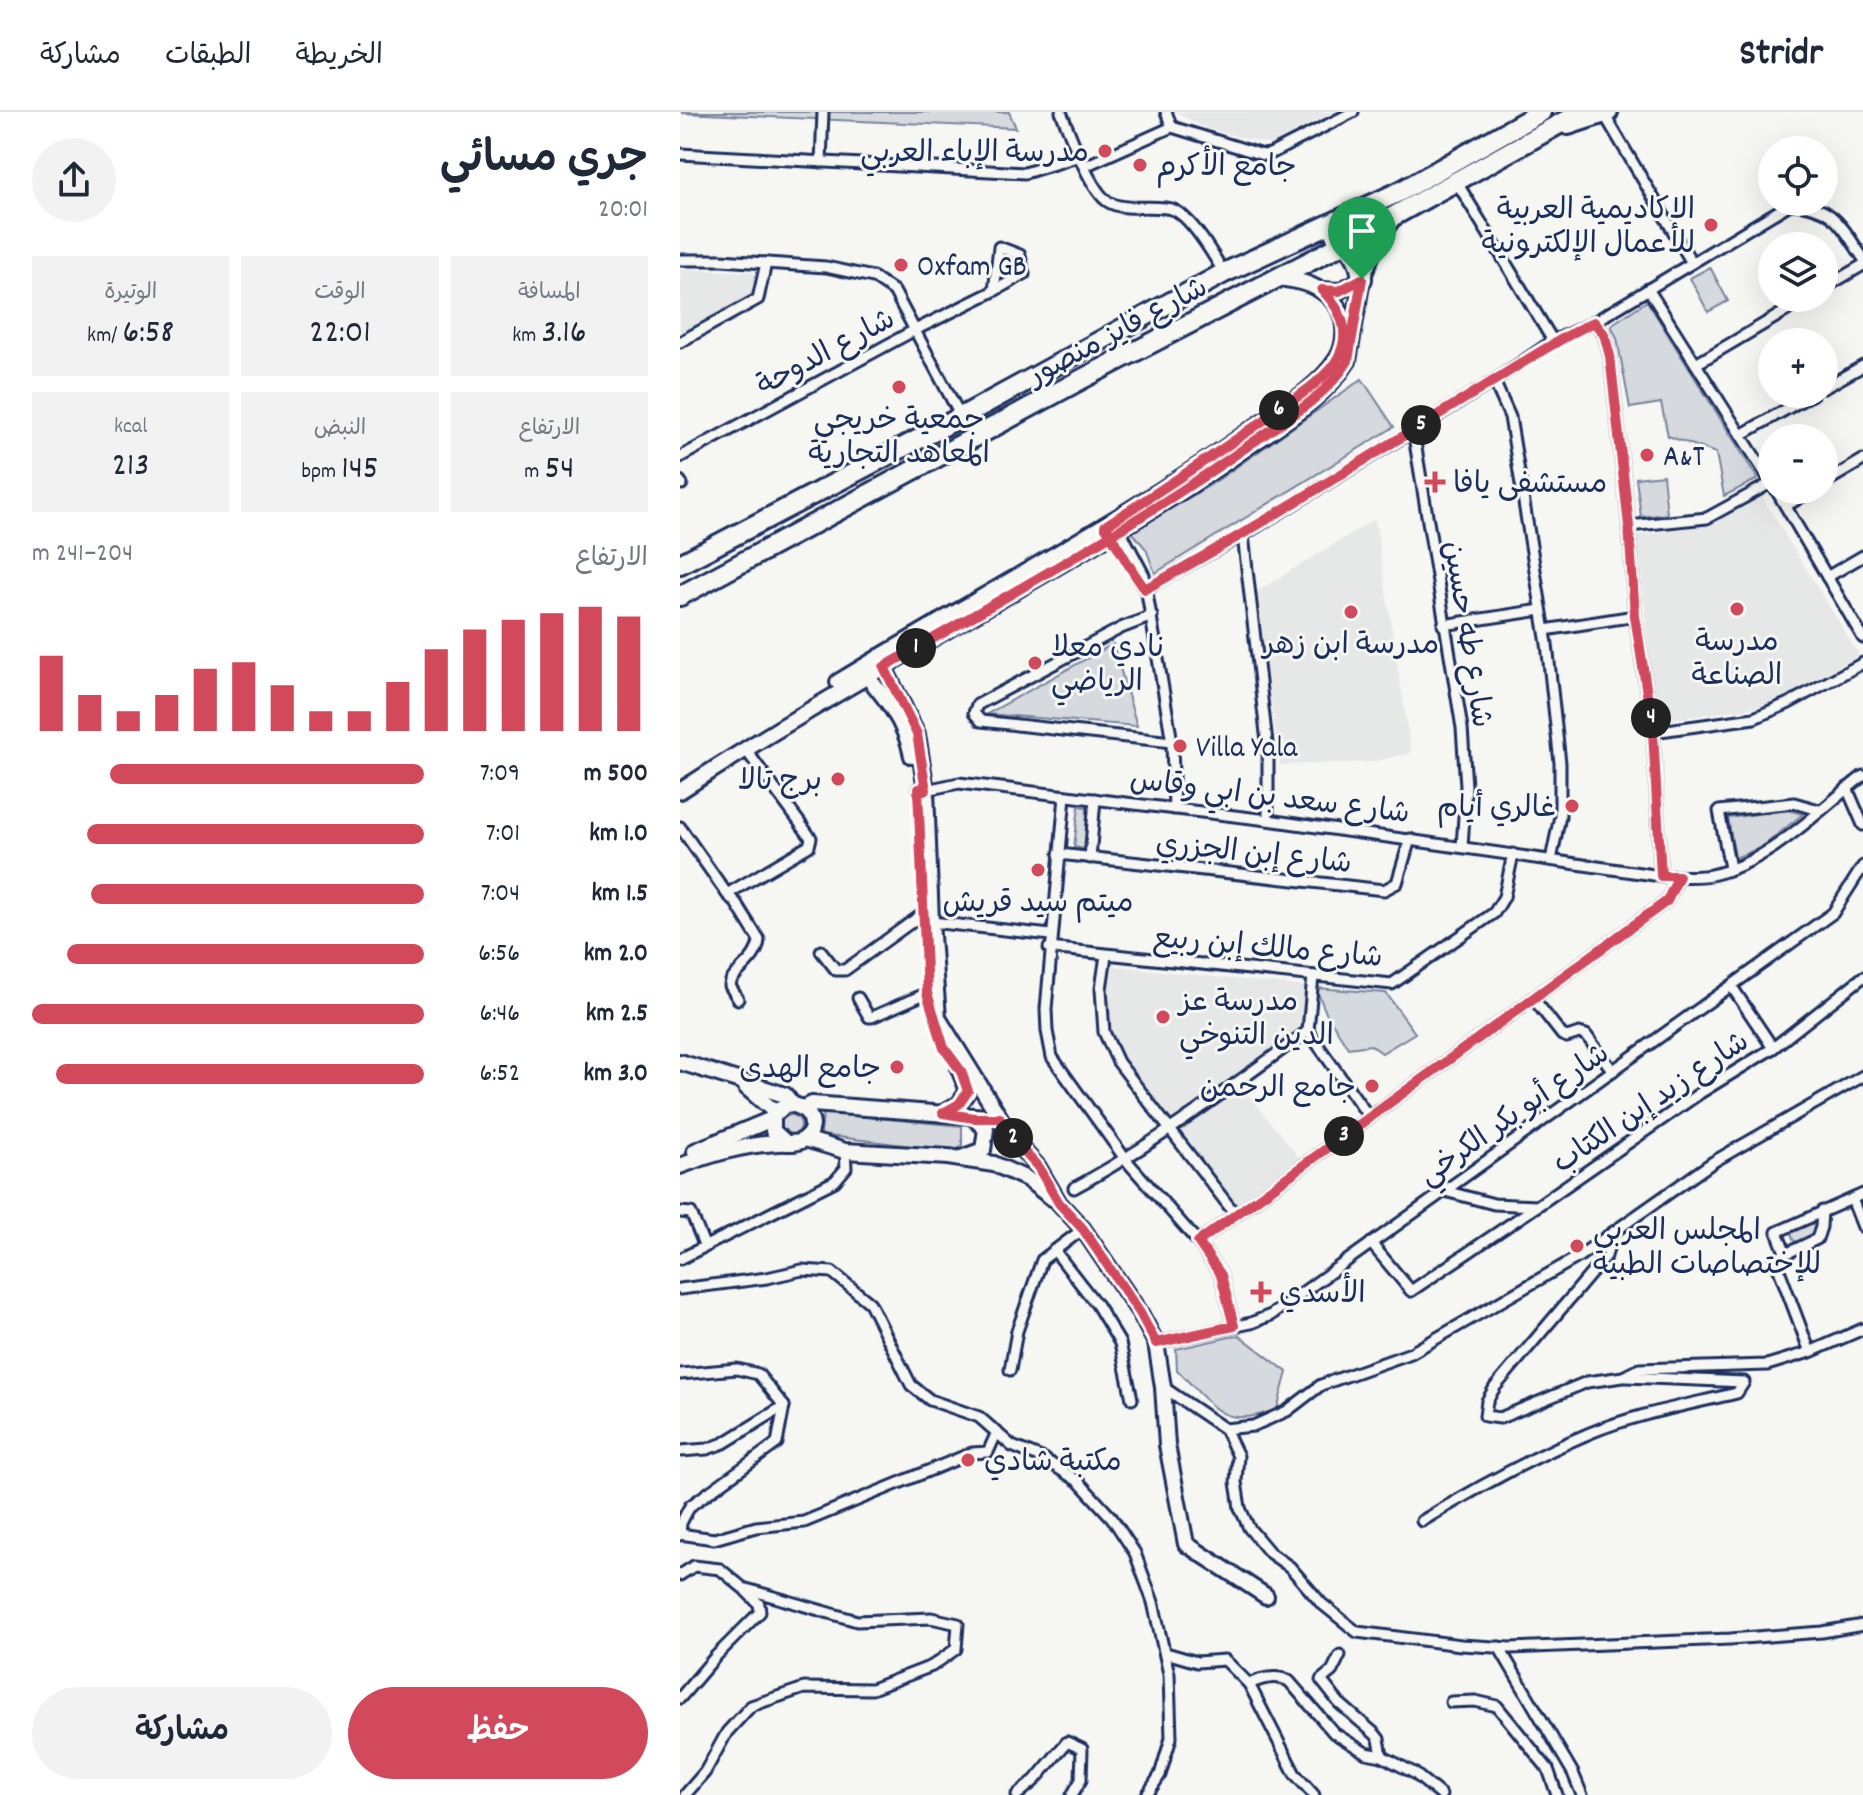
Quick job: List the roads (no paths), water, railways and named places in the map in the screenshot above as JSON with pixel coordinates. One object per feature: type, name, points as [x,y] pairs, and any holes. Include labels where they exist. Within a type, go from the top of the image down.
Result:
[{"type":"highway","name":"شارع فايز منصور","points":[[680,564],[961,417],[1224,273],[1401,191],[1541,112]]},
{"type":"highway","name":"شارع فايز منصور","points":[[680,596],[1274,278],[1346,243],[1581,112]]},
{"type":"highway","points":[[1535,136],[1606,113]]},
{"type":"highway","points":[[1437,170],[1418,187],[1395,200],[1402,206],[1407,205],[1456,181]]},
{"type":"highway","points":[[1309,232],[1333,235],[1346,243],[1357,257],[1362,279]]},
{"type":"street","points":[[821,162],[823,112]]},
{"type":"street","points":[[1061,112],[1085,166],[1108,202],[1129,208],[1174,210],[1198,232],[1224,273]]},
{"type":"street","points":[[1166,112],[1172,127]]},
{"type":"street","points":[[1085,166],[1172,127],[1263,155],[1270,154],[1353,112]]},
{"type":"street","points":[[1606,113],[1692,263]]},
{"type":"street","points":[[680,154],[1025,173],[1080,156]]},
{"type":"street","points":[[1456,181],[1553,341]]},
{"type":"street","points":[[1145,589],[1243,535],[1494,381],[1553,341],[1594,322],[1790,204],[1813,205],[1839,222],[1863,258]]},
{"type":"street","points":[[680,780],[1210,473],[1315,398],[1348,361],[1362,279],[1377,241],[1395,216]]},
{"type":"street","name":"شارع الدوحة","points":[[680,457],[913,331],[994,291],[1024,274],[1020,255],[999,247],[994,291]]},
{"type":"street","points":[[680,260],[826,267],[873,277],[894,291],[961,417]]},
{"type":"street","points":[[680,342],[758,299],[766,263]]},
{"type":"street","points":[[1838,280],[1863,265]]},
{"type":"street","points":[[1274,278],[1339,291],[1362,279]]},
{"type":"street","points":[[1648,289],[1758,462]]},
{"type":"street","points":[[1113,527],[1301,394],[1335,362],[1344,343],[1341,312],[1322,290]]},
{"type":"street","points":[[1341,312],[1357,307]]},
{"type":"street","points":[[1696,364],[1784,312]]},
{"type":"street","points":[[1594,322],[1604,334],[1610,356],[1629,526],[1635,616],[1653,732],[1661,876]]},
{"type":"street","points":[[1838,380],[1863,366]]},
{"type":"street","points":[[1494,381],[1510,417],[1545,630],[1560,763],[1560,816],[1551,860]]},
{"type":"street","points":[[1741,435],[1788,408]]},
{"type":"street","name":"شارع طه حسين","points":[[1413,430],[1462,728],[1466,786],[1462,847]]},
{"type":"street","points":[[1838,475],[1863,460]]},
{"type":"street","points":[[1629,526],[1707,518],[1758,491]]},
{"type":"street","points":[[1789,504],[1786,506],[1863,638]]},
{"type":"street","points":[[1113,527],[1145,589],[1152,616],[1172,742],[1174,809]]},
{"type":"street","points":[[1243,535],[1268,751],[1268,820]]},
{"type":"street","points":[[1827,577],[1863,556]]},
{"type":"street","points":[[1443,625],[1541,610]]},
{"type":"street","points":[[1152,616],[1121,628],[977,705],[974,713],[981,721],[1172,742]]},
{"type":"street","points":[[1545,630],[1635,616]]},
{"type":"street","points":[[881,662],[917,734],[927,918],[927,993],[944,1048],[961,1071],[968,1091],[959,1104],[943,1113]]},
{"type":"street","points":[[1653,732],[1754,718],[1863,663]]},
{"type":"street","points":[[680,791],[864,672]]},
{"type":"street","points":[[864,672],[897,713],[910,744],[922,790]]},
{"type":"street","points":[[727,894],[811,842],[746,750]]},
{"type":"street","name":"شارع سعد بن ابي وقاس","points":[[922,790],[959,783],[1268,820],[1661,876],[1679,876],[1711,875],[1767,853],[1863,776]]},
{"type":"street","points":[[1847,788],[1863,825]]},
{"type":"street","points":[[1065,796],[1049,948],[1046,1009],[1052,1057],[1126,1160],[1198,1242],[1221,1275],[1234,1326]]},
{"type":"street","points":[[1090,858],[1095,799]]},
{"type":"street","points":[[1730,868],[1719,811],[1794,803],[1819,810]]},
{"type":"street","points":[[680,827],[759,940],[759,947],[752,959],[731,981],[730,986],[738,999]]},
{"type":"street","name":"شارع إبن الجزري","points":[[1059,854],[1384,890],[1397,883],[1410,839]]},
{"type":"street","name":"شارع مالك إبن ربيع","points":[[1049,948],[1392,984],[1494,913],[1504,897],[1513,854]]},
{"type":"street","name":"شارع أبو بكر الكرخي","points":[[1156,1343],[1251,1323],[1271,1315],[1833,913],[1863,866]]},
{"type":"street","points":[[1198,1242],[1667,901],[1679,876]]},
{"type":"street","points":[[927,918],[938,1018],[1000,1118],[1038,1167],[1059,1203]]},
{"type":"street","points":[[821,951],[836,970],[845,970],[927,918],[1051,935]]},
{"type":"street","points":[[1106,955],[1101,989],[1104,1032],[1118,1062],[1235,1214]]},
{"type":"street","points":[[1313,976],[1308,1031],[1369,1117]]},
{"type":"street","name":"شارع زيد إبن الكتاب","points":[[1445,1191],[1494,1204],[1537,1206],[1700,1093],[1773,1048],[1863,977]]},
{"type":"street","points":[[1732,987],[1773,1048]]},
{"type":"street","points":[[858,998],[869,1017],[872,1017],[927,993]]},
{"type":"street","points":[[1533,998],[1562,1035],[1586,1035],[1613,1071]]},
{"type":"street","points":[[1074,1188],[1126,1160],[1170,1131],[1308,1031]]},
{"type":"street","points":[[680,1062],[785,1095],[812,1123],[805,1139],[799,1142],[742,1145],[680,1166]]},
{"type":"street","points":[[1225,1429],[1253,1426],[1287,1411],[1321,1385],[1411,1353],[1578,1257],[1713,1162],[1863,1076]]},
{"type":"street","points":[[740,1081],[774,1116],[776,1136],[785,1142]]},
{"type":"street","points":[[680,1157],[798,1106],[812,1104],[1000,1118]]},
{"type":"street","points":[[960,1158],[983,1150],[986,1129],[974,1118]]},
{"type":"street","points":[[805,1139],[845,1151],[960,1158],[994,1164],[1027,1179],[1059,1203],[1083,1229],[1140,1313],[1156,1343],[1167,1445],[1186,1544],[1266,1596]]},
{"type":"street","points":[[994,1164],[1010,1159],[1018,1145]]},
{"type":"street","points":[[680,1259],[835,1181],[846,1168],[845,1151]]},
{"type":"street","points":[[1785,1252],[1777,1232],[1863,1194]]},
{"type":"street","points":[[1852,1199],[1863,1227]]},
{"type":"street","points":[[1371,1243],[1411,1291],[1537,1206]]},
{"type":"street","points":[[1810,1352],[1775,1259],[1817,1239],[1822,1211]]},
{"type":"street","points":[[680,1212],[691,1213],[705,1247]]},
{"type":"street","points":[[1010,1370],[1017,1331],[1042,1260],[1083,1229]]},
{"type":"street","points":[[1422,1521],[1496,1476],[1591,1433],[1652,1413],[1737,1393],[1744,1382],[1623,1377],[1587,1382],[1500,1418],[1485,1416],[1487,1401],[1495,1387],[1606,1256],[1612,1233]]},
{"type":"street","points":[[1054,1250],[1097,1305],[1120,1343],[1132,1399]]},
{"type":"street","points":[[680,1289],[767,1278],[802,1270],[832,1272],[870,1303],[911,1385],[930,1400],[979,1417],[1012,1446],[1044,1459],[1078,1481],[1112,1518],[1135,1553],[1153,1602],[1166,1653],[1171,1738],[1160,1775],[1147,1795]]},
{"type":"street","points":[[1623,1377],[1639,1369],[1767,1365],[1810,1352],[1863,1329]]},
{"type":"street","points":[[680,1374],[737,1369],[758,1374],[784,1406],[777,1443],[690,1506],[681,1523],[680,1534],[714,1539],[756,1527],[804,1522],[972,1453],[988,1452],[997,1432]]},
{"type":"street","points":[[1163,1387],[1225,1429],[1238,1456],[1236,1482],[1240,1508],[1249,1528],[1270,1553],[1290,1567],[1321,1603],[1357,1632],[1499,1647],[1730,1639],[1822,1632],[1863,1625]]},
{"type":"street","points":[[681,1451],[707,1449],[724,1443],[784,1406]]},
{"type":"street","points":[[680,1575],[694,1566],[720,1569],[759,1604],[760,1612],[680,1698]]},
{"type":"street","points":[[685,1795],[705,1772],[727,1732],[751,1706],[804,1688],[872,1689],[932,1666],[956,1649],[958,1624],[950,1620],[857,1621],[743,1588]]},
{"type":"street","points":[[1499,1647],[1573,1773],[1582,1795]]},
{"type":"street","points":[[1166,1653],[1197,1662],[1225,1660],[1249,1684],[1295,1774],[1314,1795]]},
{"type":"street","points":[[1340,1655],[1332,1671],[1321,1680],[1339,1703],[1375,1734],[1382,1756]]},
{"type":"street","points":[[1249,1684],[1271,1677],[1289,1681],[1334,1733],[1366,1753],[1382,1756],[1425,1781],[1441,1795]]},
{"type":"street","points":[[1451,1702],[1475,1701],[1497,1706],[1548,1769],[1557,1795]]},
{"type":"street","points":[[1017,1795],[1035,1780],[1067,1742],[1082,1749],[1081,1780],[1072,1795]]},
{"type":"place","name":"مدرسة الإباء العربي","points":[[1105,151]]},
{"type":"place","name":"جامع الأكرم","points":[[1140,165]]},
{"type":"place","name":"الاكاديمية العربية للأعمال الإلكترونية","points":[[1711,225]]},
{"type":"place","name":"Oxfam GB","points":[[901,265]]},
{"type":"place","name":"جمعية خريجي المعاهد التجارية","points":[[899,387]]},
{"type":"place","name":"A&T","points":[[1647,455]]},
{"type":"place","name":"مستشفى يافا","points":[[1435,482]]},
{"type":"place","name":"مدرسة الصناعة","points":[[1737,609]]},
{"type":"place","name":"مدرسة ابن زهر","points":[[1351,612]]},
{"type":"place","name":"نادي معلا الرياضي","points":[[1035,663]]},
{"type":"place","name":"Villa Yala","points":[[1180,746]]},
{"type":"place","name":"برج تالا","points":[[838,779]]},
{"type":"place","name":"غالري أيام","points":[[1572,806]]},
{"type":"place","name":"ميتم سيد قريش","points":[[1038,870]]},
{"type":"place","name":"مدرسة عز الدين التنوخي","points":[[1163,1017]]},
{"type":"place","name":"جامع الهدى","points":[[897,1067]]},
{"type":"place","name":"جامع الرحمن","points":[[1372,1086]]},
{"type":"place","name":"المجلس العربي للإختصاصات الطبية","points":[[1577,1246]]},
{"type":"place","name":"الأسدي","points":[[1261,1292]]},
{"type":"place","name":"مكتبة شادي","points":[[968,1460]]}]
